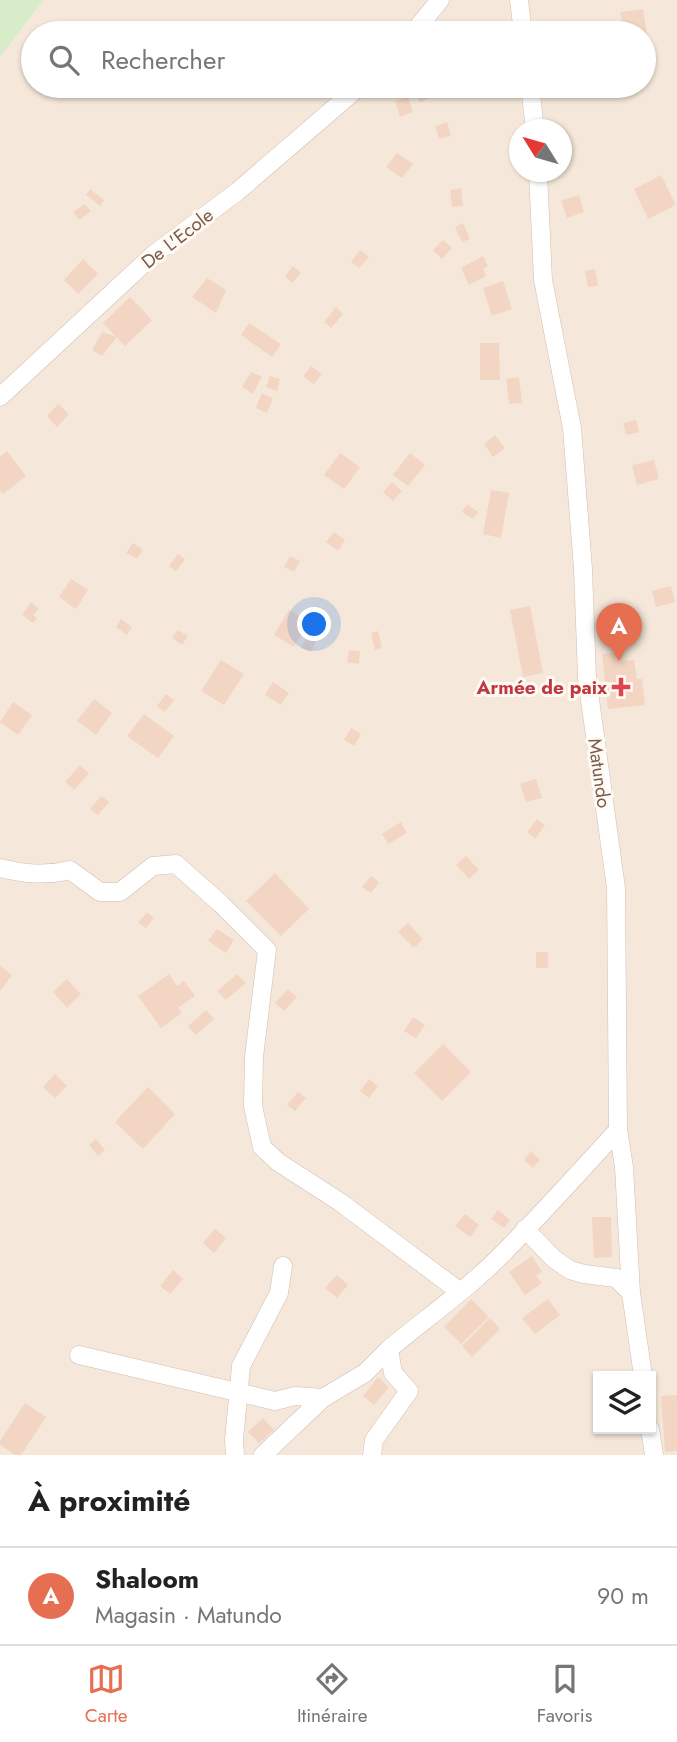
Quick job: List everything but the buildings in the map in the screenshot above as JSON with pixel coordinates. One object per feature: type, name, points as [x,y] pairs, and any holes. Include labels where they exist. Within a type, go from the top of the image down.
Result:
[{"type":"street","points":[[423,21],[440,0]]},
{"type":"street","points":[[519,0],[522,21]]},
{"type":"street","name":"De L'Ecole","points":[[0,397],[153,255],[239,191],[346,98]]},
{"type":"street","points":[[531,98],[534,119]]},
{"type":"street","name":"Matundo","points":[[538,182],[543,280],[572,428],[583,569],[587,678],[617,888],[618,1130],[624,1167],[631,1293],[642,1371]]},
{"type":"street","points":[[0,869],[29,874],[53,874],[70,870],[100,892],[120,892],[153,866],[176,864],[221,904],[267,950],[254,1057],[253,1106],[262,1147],[278,1162],[332,1197],[459,1292]]},
{"type":"street","points":[[263,1455],[323,1398],[365,1373],[389,1349],[450,1301],[541,1215],[618,1130]]},
{"type":"street","points":[[525,1229],[554,1259],[569,1270],[616,1278],[631,1293]]},
{"type":"street","points":[[235,1455],[234,1440],[242,1366],[279,1293],[283,1266]]},
{"type":"street","points":[[372,1455],[374,1440],[409,1391],[393,1373],[389,1349]]},
{"type":"street","points":[[79,1355],[275,1401],[295,1396],[323,1398]]},
{"type":"street","points":[[651,1434],[654,1455]]},
{"type":"shaded area","points":[[44,0],[677,0],[677,1455],[0,1455],[0,57],[21,30],[21,98],[656,98],[656,21],[28,21]]},
{"type":"green space","points":[[0,0],[44,0],[28,21],[21,21],[21,30],[0,57]]},
{"type":"place","name":"Shaloom","points":[[619,661]]},
{"type":"place","name":"Armée de paix","points":[[621,687]]}]
